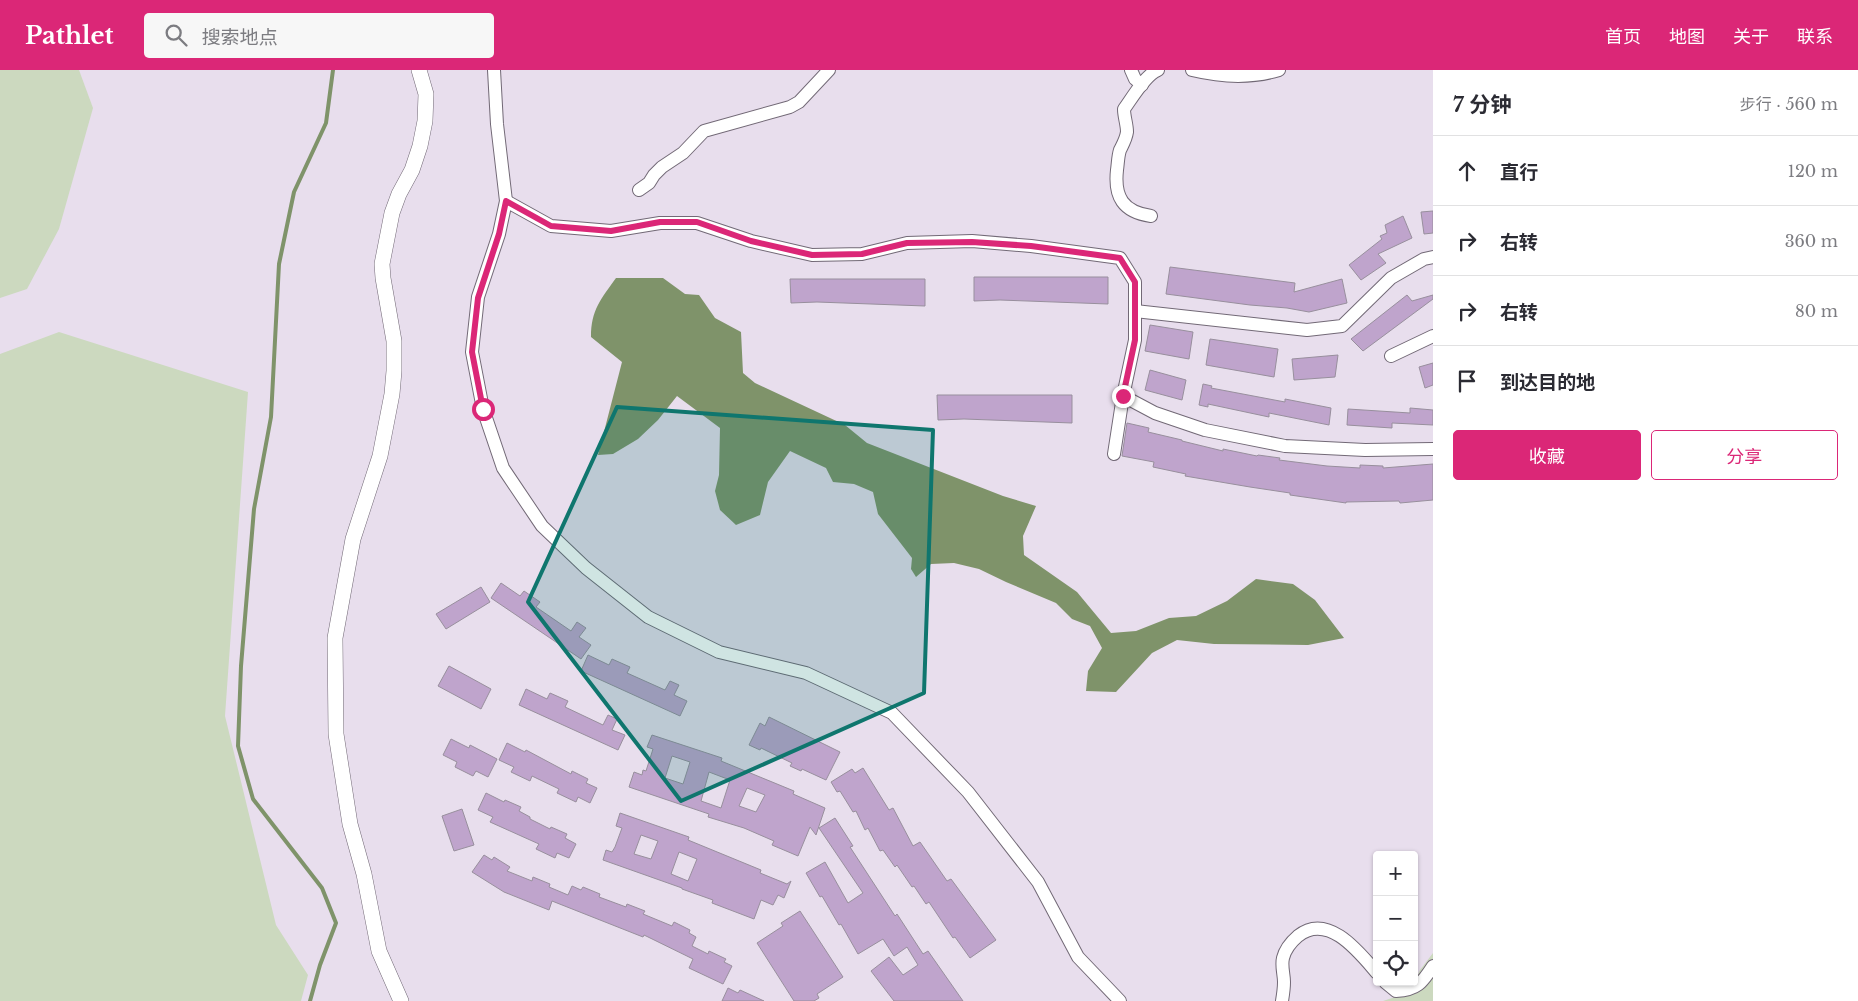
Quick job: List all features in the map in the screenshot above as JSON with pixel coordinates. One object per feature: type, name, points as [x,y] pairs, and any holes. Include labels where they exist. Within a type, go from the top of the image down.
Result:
[{"type":"street","points":[[401,1001],[379,951],[364,874],[350,824],[336,734],[335,638],[353,539],[380,456],[392,394],[394,341],[382,264],[392,213],[399,194],[412,170],[420,146],[425,121],[426,94],[419,70]]},
{"type":"street","points":[[494,70],[497,124],[506,201],[499,234],[478,298],[472,352],[483,409],[503,468],[542,526],[586,568],[648,617],[719,652],[806,673],[892,713],[968,792],[1038,882],[1078,957],[1120,1001]]},
{"type":"street","points":[[639,190],[662,168],[683,153],[704,131],[790,107],[799,102],[829,70]]},
{"type":"street","points":[[1131,70],[1135,79],[1142,85]]},
{"type":"street","points":[[1151,216],[1139,214],[1123,203],[1118,194],[1116,184],[1120,150],[1127,132],[1124,108],[1154,71],[1158,70]]},
{"type":"street","points":[[1192,70],[1243,76],[1261,75],[1279,70]]},
{"type":"street","points":[[506,201],[551,226],[611,231],[660,222],[697,222],[751,241],[812,255],[862,254],[907,243],[972,242],[1031,246],[1120,258],[1135,282],[1135,340],[1123,396],[1114,454]]},
{"type":"street","points":[[1135,311],[1307,330],[1342,326],[1391,278],[1424,259],[1433,257]]},
{"type":"street","points":[[1391,356],[1433,336]]},
{"type":"street","points":[[1123,396],[1155,413],[1205,430],[1285,446],[1365,450],[1433,449]]},
{"type":"street","points":[[1282,1001],[1284,981],[1283,958],[1292,942],[1305,932],[1322,929],[1334,933],[1345,939],[1373,969]]},
{"type":"street","points":[[1418,985],[1426,979],[1433,966]]},
{"type":"street","points":[[1390,986],[1396,991],[1417,986]]},
{"type":"highlighted area","points":[[617,407],[933,430],[924,693],[681,801],[528,602]]},
{"type":"shaded area","points":[[0,70],[79,70],[93,108],[59,229],[27,289],[0,298]]},
{"type":"shaded area","points":[[616,278],[663,278],[685,294],[699,295],[715,318],[741,332],[743,373],[755,383],[845,425],[867,443],[1003,496],[1036,506],[1023,536],[1024,555],[1077,592],[1111,633],[1136,631],[1169,618],[1196,616],[1227,601],[1256,579],[1293,584],[1315,600],[1344,638],[1308,645],[1214,644],[1177,640],[1152,653],[1116,692],[1086,691],[1088,671],[1102,648],[1090,626],[1072,619],[1056,603],[979,569],[954,563],[931,564],[916,577],[911,569],[912,558],[878,514],[873,492],[854,484],[833,482],[826,468],[790,451],[768,482],[760,515],[736,525],[720,510],[715,491],[719,475],[720,428],[677,396],[658,420],[638,439],[613,454],[598,455],[622,362],[591,337],[591,328],[598,305]]},
{"type":"shaded area","points":[[59,332],[248,392],[225,716],[276,925],[308,975],[301,1001],[0,1001],[0,354]]},
{"type":"shaded area","points":[[1433,953],[1433,1001],[1383,1001],[1410,992],[1413,986],[1418,986],[1420,970]]},
{"type":"building","points":[[1433,211],[1433,233],[1424,234],[1421,212]]},
{"type":"building","points":[[1403,216],[1412,238],[1378,254],[1386,263],[1361,280],[1349,265],[1382,239],[1380,236],[1387,233],[1385,225]]},
{"type":"building","points":[[1170,267],[1295,283],[1294,292],[1342,279],[1347,303],[1309,312],[1166,294]]},
{"type":"building","points":[[974,277],[1108,277],[1108,304],[1000,300],[974,301]]},
{"type":"building","points":[[790,279],[925,279],[925,306],[817,302],[791,303]]},
{"type":"building","points":[[1407,295],[1412,301],[1433,295],[1433,299],[1363,351],[1351,339]]},
{"type":"building","points":[[1150,325],[1193,332],[1189,359],[1145,351]]},
{"type":"building","points":[[1210,339],[1278,349],[1274,377],[1206,365]]},
{"type":"building","points":[[1338,355],[1335,377],[1294,380],[1292,359]]},
{"type":"building","points":[[1433,363],[1433,385],[1425,388],[1419,367]]},
{"type":"building","points":[[1150,370],[1186,380],[1182,400],[1145,390]]},
{"type":"building","points":[[1203,384],[1212,386],[1211,388],[1285,402],[1285,399],[1331,408],[1329,425],[1269,413],[1269,417],[1208,404],[1208,407],[1199,405]]},
{"type":"building","points":[[937,395],[1072,395],[1072,423],[964,419],[938,420]]},
{"type":"building","points":[[1410,408],[1433,410],[1433,425],[1392,423],[1392,428],[1347,425],[1348,409],[1410,413]]},
{"type":"building","points":[[1127,423],[1149,428],[1148,432],[1223,451],[1223,449],[1257,456],[1280,458],[1279,460],[1360,468],[1360,465],[1383,466],[1383,468],[1433,464],[1433,500],[1400,503],[1399,501],[1346,503],[1185,476],[1186,474],[1153,467],[1154,462],[1122,456]]},
{"type":"building","points":[[501,583],[520,596],[524,591],[540,602],[536,607],[571,631],[577,622],[586,628],[579,637],[591,645],[581,659],[491,598]]},
{"type":"building","points":[[481,587],[490,602],[446,629],[436,614]]},
{"type":"building","points":[[588,655],[609,665],[612,659],[630,667],[627,673],[665,690],[670,681],[679,685],[674,695],[687,701],[680,716],[581,671]]},
{"type":"building","points":[[449,666],[491,689],[481,709],[438,686]]},
{"type":"building","points":[[526,689],[547,699],[550,693],[568,701],[565,707],[603,725],[608,715],[617,719],[612,730],[625,735],[618,750],[519,705]]},
{"type":"building","points":[[769,717],[840,752],[826,780],[802,769],[801,771],[790,766],[792,763],[761,748],[760,750],[749,745],[760,723],[765,726]]},
{"type":"building","points":[[652,735],[722,758],[721,761],[794,791],[793,794],[825,808],[816,835],[810,827],[798,856],[772,845],[774,841],[744,828],[708,817],[709,814],[629,787],[634,772],[642,775],[643,770],[646,771],[653,749],[647,747]],"holes":[[[672,756],[690,762],[683,784],[665,778]],[[709,772],[730,780],[721,808],[701,801]],[[747,788],[765,795],[756,812],[739,806]]]},
{"type":"building","points":[[451,739],[469,748],[470,745],[497,759],[488,777],[476,771],[473,776],[455,767],[457,762],[443,755]]},
{"type":"building","points":[[507,743],[525,752],[526,750],[571,774],[572,771],[588,779],[586,783],[597,788],[590,803],[578,797],[576,802],[557,793],[559,789],[532,776],[530,781],[511,772],[514,767],[499,760]]},
{"type":"building","points":[[863,768],[889,810],[893,808],[913,846],[920,842],[947,881],[951,879],[996,940],[970,958],[955,937],[953,938],[929,902],[926,904],[897,865],[895,867],[883,850],[880,851],[868,828],[865,830],[856,811],[853,812],[840,791],[837,792],[831,782],[852,769],[855,773]]},
{"type":"building","points":[[486,793],[504,802],[505,800],[521,807],[519,811],[530,817],[530,819],[550,829],[551,827],[567,834],[565,838],[576,844],[569,858],[557,853],[555,858],[536,849],[539,844],[490,822],[493,817],[478,810]]},
{"type":"building","points":[[462,809],[474,845],[454,851],[442,816]]},
{"type":"building","points":[[620,813],[689,837],[688,840],[761,870],[760,873],[787,884],[791,881],[784,898],[778,895],[773,905],[761,900],[754,919],[712,903],[713,900],[603,860],[606,850],[612,852],[615,847],[622,828],[616,826]],"holes":[[[641,835],[658,841],[651,859],[634,854]],[[679,852],[697,859],[688,881],[671,874]]]},
{"type":"building","points":[[835,818],[853,846],[850,847],[895,916],[897,914],[923,954],[928,951],[963,1001],[894,1001],[871,971],[889,957],[903,975],[918,965],[907,947],[894,956],[883,939],[858,954],[841,924],[839,925],[806,873],[825,862],[848,903],[863,893],[819,828]]},
{"type":"building","points":[[484,855],[492,860],[494,857],[510,867],[507,871],[532,881],[533,877],[550,884],[549,887],[568,895],[572,886],[581,890],[583,887],[600,894],[599,897],[626,907],[627,904],[645,911],[643,914],[672,926],[674,922],[690,930],[689,933],[696,937],[692,946],[708,954],[709,951],[726,959],[724,962],[732,966],[723,984],[689,968],[693,959],[644,935],[643,937],[552,901],[549,910],[504,892],[472,872]]},
{"type":"building","points":[[800,911],[843,977],[817,994],[819,998],[814,1001],[794,1001],[757,943],[783,926],[781,923]]},
{"type":"building","points":[[728,988],[738,993],[740,990],[764,1001],[722,1001]]},
{"type":"waterway","points":[[310,1001],[320,965],[336,923],[322,888],[253,799],[238,746],[241,666],[254,509],[271,417],[279,264],[294,192],[326,123],[333,70]]},
{"type":"route","points":[[483,409],[472,352],[478,298],[499,234],[506,201],[551,226],[611,231],[660,222],[697,222],[751,241],[812,255],[862,254],[907,243],[972,242],[1031,246],[1120,258],[1135,282],[1135,340],[1123,396]]}]
